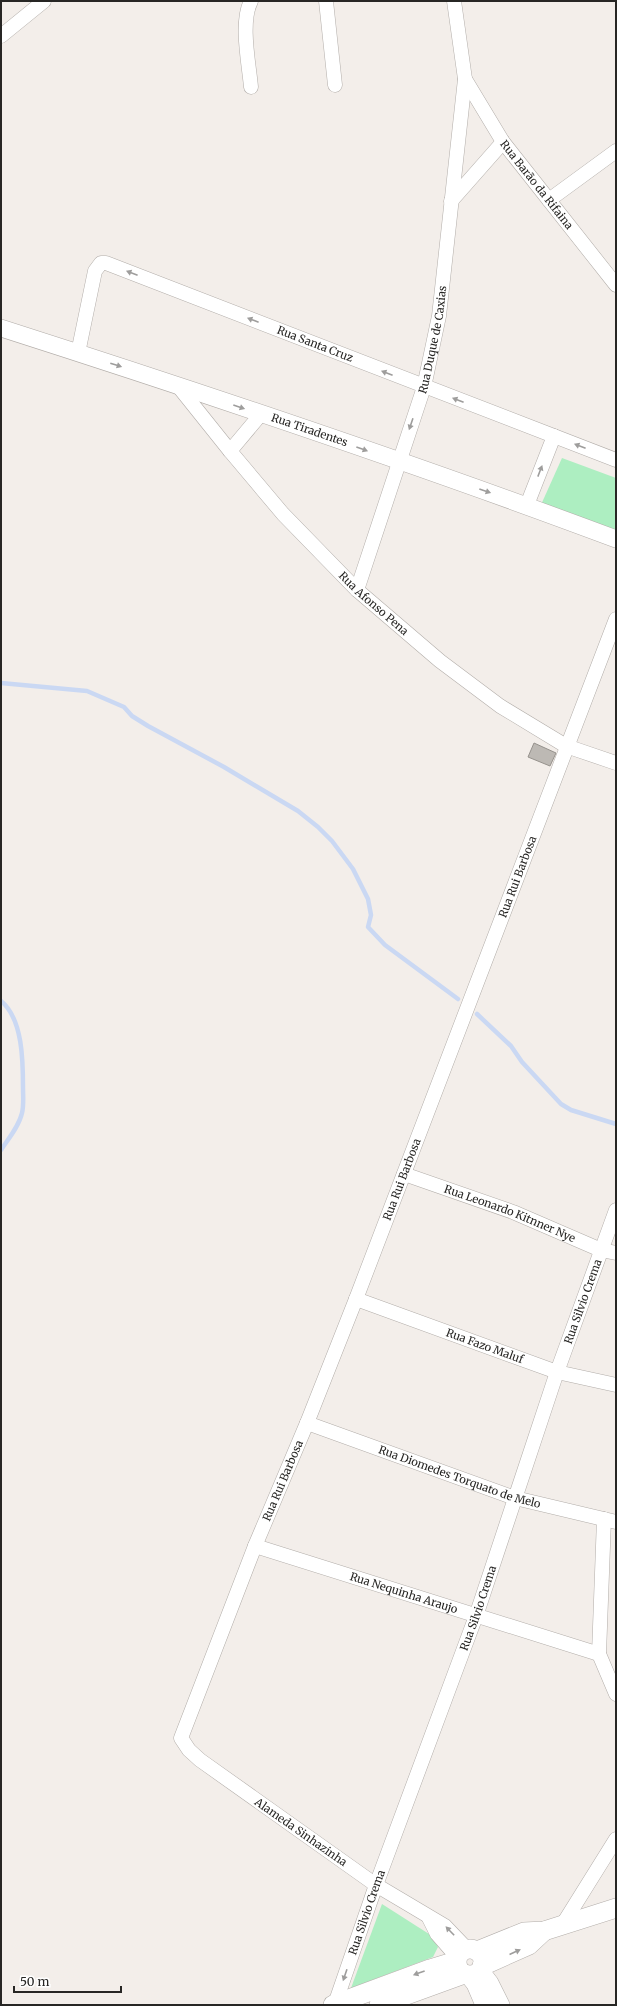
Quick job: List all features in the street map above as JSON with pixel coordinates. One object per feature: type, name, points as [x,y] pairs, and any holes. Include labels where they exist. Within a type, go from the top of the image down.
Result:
[{"type":"main road","points":[[334,2005],[430,1969],[469,1963],[529,1945],[544,1930],[616,1908]]},
{"type":"main road","points":[[379,2005],[469,1963]]},
{"type":"street","points":[[1,36],[44,1]]},
{"type":"street","points":[[251,1],[247,8],[246,22],[251,88]]},
{"type":"street","points":[[326,1],[335,85]]},
{"type":"street","points":[[454,1],[465,79]]},
{"type":"street","name":"Rua Barão da Rifaina","points":[[465,79],[504,142],[616,285]]},
{"type":"street","name":"Rua Duque de Caxias","points":[[356,590],[424,387],[438,316],[465,79]]},
{"type":"street","points":[[451,201],[504,142]]},
{"type":"street","points":[[549,200],[616,151]]},
{"type":"street","name":"Rua Santa Cruz","points":[[78,353],[95,271],[101,263],[106,263],[616,460]]},
{"type":"street","name":"Rua Tiradentes","points":[[1,328],[178,386],[527,505],[616,539]]},
{"type":"street","name":"Rua Afonso Pena","points":[[178,386],[283,514],[356,590],[440,661],[500,706],[566,746],[616,763]]},
{"type":"street","points":[[230,451],[261,414]]},
{"type":"street","points":[[527,505],[554,436]]},
{"type":"street","name":"Rua Rui Barbosa","points":[[181,1738],[255,1546],[307,1424],[356,1299],[566,746],[616,619]]},
{"type":"street","name":"Rua Leonardo Kitnner Nye","points":[[404,1174],[513,1212],[601,1250],[616,1253]]},
{"type":"street","name":"Rua Silvio Crema","points":[[334,2005],[376,1885],[476,1616],[557,1372],[616,1210]]},
{"type":"street","name":"Rua Fazo Maluf","points":[[356,1299],[557,1372],[616,1385]]},
{"type":"street","name":"Rua Diomedes Torquato de Melo","points":[[307,1424],[515,1498],[610,1520]]},
{"type":"street","points":[[610,1520],[599,1654],[616,1694]]},
{"type":"street","name":"Rua Nequinha Araujo","points":[[255,1546],[599,1654]]},
{"type":"street","name":"Alameda Sinhazinha","points":[[181,1738],[189,1750],[200,1760],[376,1885],[429,1918],[437,1934],[469,1963]]},
{"type":"street","points":[[563,1924],[616,1839]]},
{"type":"street","points":[[469,1963],[475,1984],[484,2005]]},
{"type":"street","points":[[469,1963],[490,1983],[501,2005]]},
{"type":"green space","points":[[562,458],[616,478],[616,534],[540,507]]},
{"type":"green space","points":[[382,1904],[429,1934],[438,1947],[433,1957],[351,1988]]},
{"type":"building","points":[[534,743],[556,753],[550,766],[528,757]]},
{"type":"waterway","points":[[1,683],[87,691],[124,707],[132,716],[148,726],[224,767],[298,811],[318,827],[332,841],[353,869],[368,899],[371,915],[368,927],[385,945],[458,999]]},
{"type":"waterway","points":[[1,1001],[14,1019],[18,1030],[23,1066],[22,1113],[19,1123],[1,1150]]},
{"type":"waterway","points":[[477,1014],[511,1046],[522,1062],[561,1104],[571,1110],[616,1124]]}]
